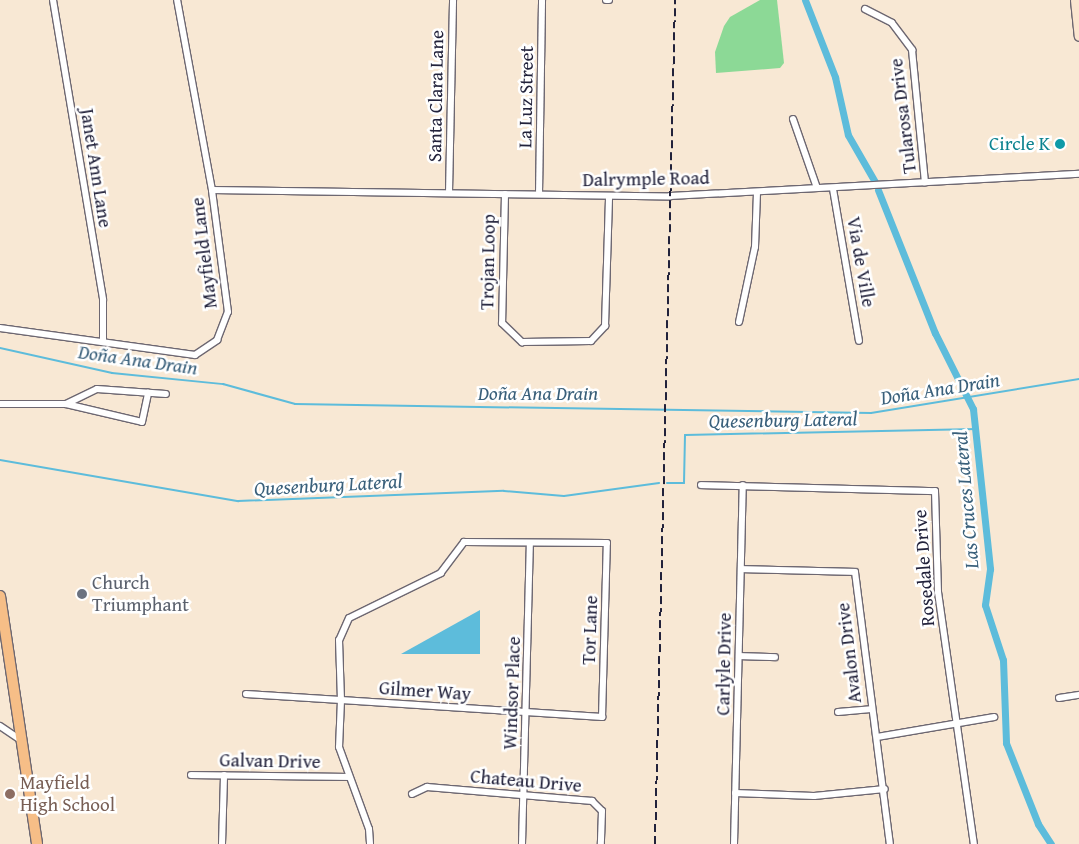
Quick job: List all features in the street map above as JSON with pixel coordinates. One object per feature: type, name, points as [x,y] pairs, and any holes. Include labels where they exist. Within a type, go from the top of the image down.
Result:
[{"type":"main road","points":[[0,596],[37,844]]},
{"type":"street","name":"Janet Ann Lane","points":[[53,0],[103,300],[102,342]]},
{"type":"street","name":"Mayfield Lane","points":[[0,328],[195,355],[217,340],[228,312],[212,190],[177,0]]},
{"type":"street","name":"Santa Clara Lane","points":[[450,192],[453,0]]},
{"type":"street","name":"La Luz Street","points":[[539,194],[542,0]]},
{"type":"street","points":[[1075,0],[1079,36]]},
{"type":"street","name":"Tularosa Drive","points":[[865,10],[892,23],[912,50],[925,182]]},
{"type":"street","points":[[793,119],[817,188]]},
{"type":"street","name":"Dalrymple Road","points":[[212,190],[450,192],[609,196],[833,189],[1079,174]]},
{"type":"street","name":"Via de Ville","points":[[833,189],[859,341]]},
{"type":"street","points":[[739,322],[755,247],[757,192]]},
{"type":"street","name":"Trojan Loop","points":[[505,194],[502,323],[522,342],[590,341],[605,326],[609,196]]},
{"type":"street","points":[[66,404],[97,389],[166,394]]},
{"type":"street","points":[[0,404],[66,404],[142,422],[148,393]]},
{"type":"street","name":"Rosedale Drive","points":[[701,485],[935,491],[938,592],[974,844]]},
{"type":"street","name":"Carlyle Drive","points":[[734,844],[743,485]]},
{"type":"street","points":[[370,844],[369,829],[348,777],[339,747],[341,700],[339,640],[349,618],[441,573],[464,542],[530,543]]},
{"type":"street","name":"Tor Lane","points":[[530,543],[607,544],[602,717]]},
{"type":"street","name":"Windsor Place","points":[[522,844],[530,543]]},
{"type":"street","name":"Avalon Drive","points":[[741,569],[855,572],[871,709],[885,789],[890,844]]},
{"type":"street","points":[[740,656],[775,657]]},
{"type":"street","name":"Gilmer Way","points":[[246,694],[602,717]]},
{"type":"street","points":[[1059,698],[1079,695]]},
{"type":"street","points":[[838,712],[871,709]]},
{"type":"street","points":[[877,737],[957,725],[994,716]]},
{"type":"street","points":[[0,726],[20,740]]},
{"type":"street","name":"Galvan Drive","points":[[191,775],[348,777]]},
{"type":"street","points":[[222,844],[224,775]]},
{"type":"street","name":"Chateau Drive","points":[[412,794],[427,787],[592,801],[602,811],[601,844]]},
{"type":"street","points":[[735,793],[814,796],[885,789]]},
{"type":"green space","points":[[760,0],[777,0],[784,63],[780,68],[716,73],[715,52],[724,26],[730,17]]},
{"type":"water","points":[[480,610],[480,654],[401,654]]},
{"type":"waterway","name":"Las Cruces Lateral","points":[[805,0],[835,77],[848,135],[875,182]]},
{"type":"waterway","name":"Las Cruces Lateral","points":[[878,190],[935,333],[973,409],[990,569],[985,605],[1003,660],[1006,743],[1038,824],[1051,844]]},
{"type":"waterway","name":"Doña Ana Drain","points":[[0,348],[112,373],[223,384],[295,404],[871,413],[1079,379]]},
{"type":"waterway","name":"Quesenburg Lateral","points":[[667,483],[684,483],[685,435],[977,429]]},
{"type":"waterway","name":"Quesenburg Lateral","points":[[0,460],[238,501],[504,491],[564,496],[659,483]]},
{"type":"railway","points":[[655,844],[675,0]]},
{"type":"place","name":"Circle K","points":[[1060,144]]},
{"type":"place","name":"Church Triumphant","points":[[82,594]]},
{"type":"place","name":"Mayfield High School","points":[[10,794]]}]
